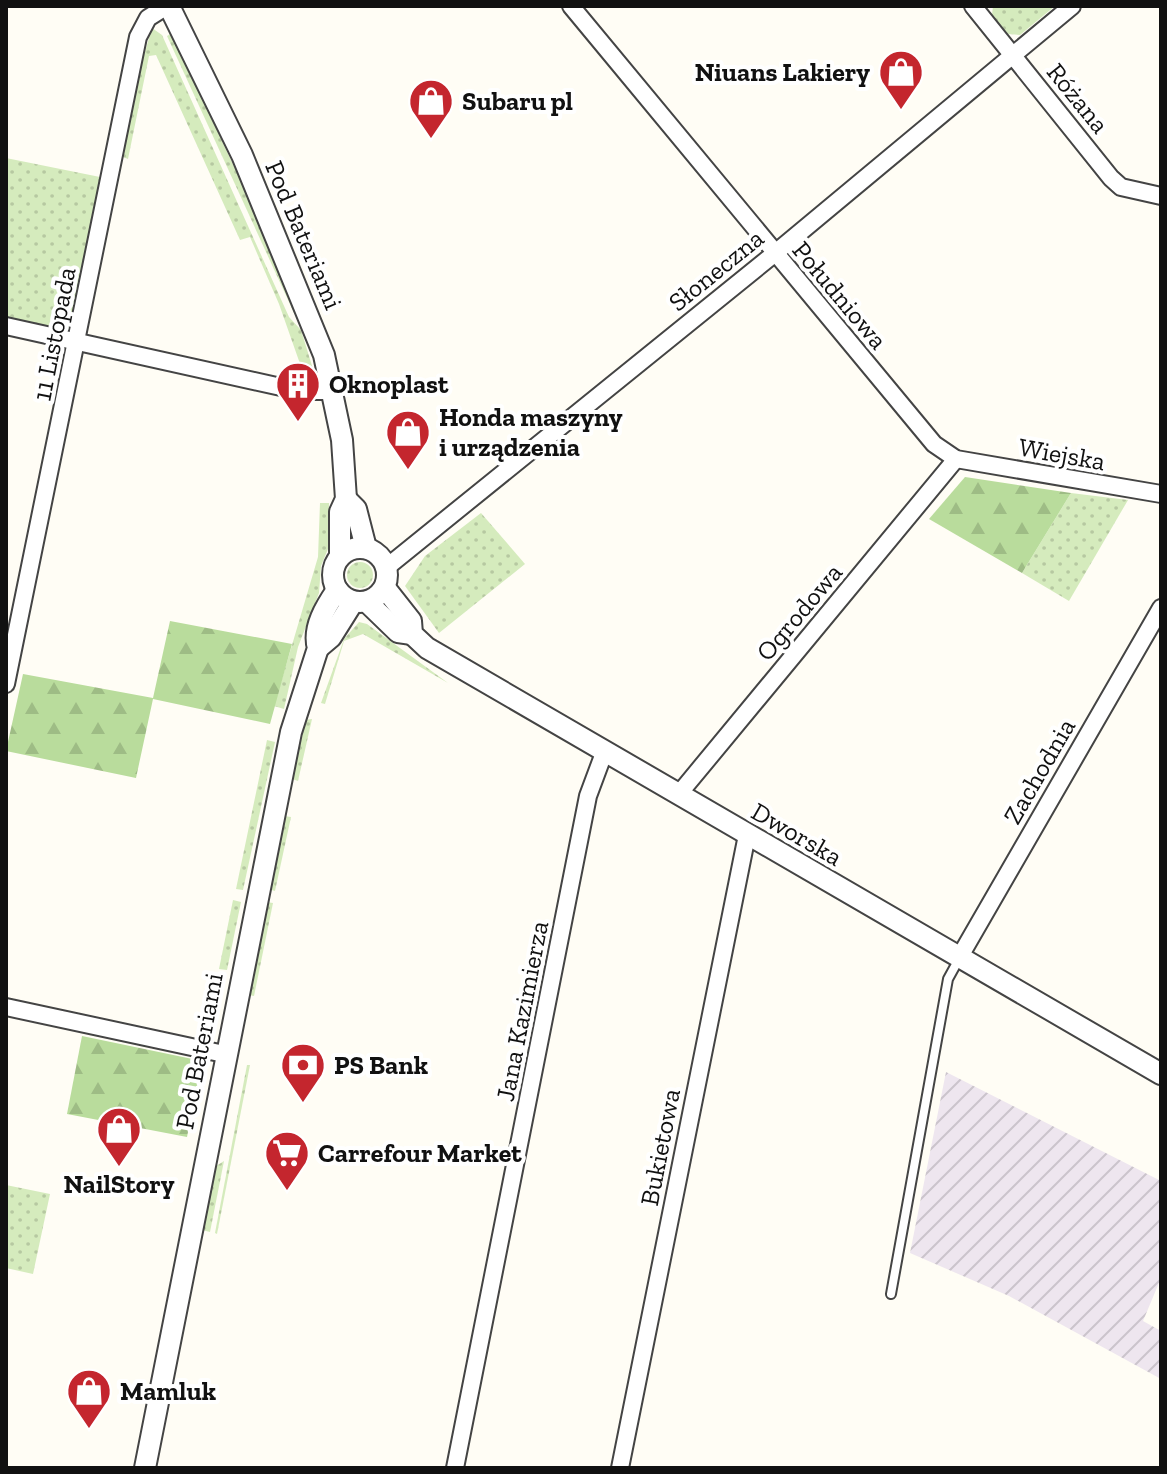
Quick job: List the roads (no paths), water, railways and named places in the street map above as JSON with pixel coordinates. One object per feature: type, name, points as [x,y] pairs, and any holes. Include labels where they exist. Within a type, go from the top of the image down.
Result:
[{"type":"street","name":"11 Listopada","points":[[6,684],[138,37],[148,18],[168,6]]},
{"type":"street","name":"Pod Bateriami","points":[[168,6],[242,155],[309,312],[333,391],[342,440],[346,499],[340,512],[340,556],[333,574],[353,598]]},
{"type":"street","name":"Południowa","points":[[571,6],[916,425],[956,459]]},
{"type":"street","name":"Różana","points":[[973,6],[1111,178],[1121,187],[1161,196]]},
{"type":"street","name":"Słoneczna","points":[[387,567],[774,254],[1072,6]]},
{"type":"street","points":[[6,326],[299,391],[333,391]]},
{"type":"street","name":"Wiejska","points":[[956,459],[1161,494]]},
{"type":"street","name":"Ogrodowa","points":[[678,795],[956,459]]},
{"type":"street","name":"Pod Bateriami","points":[[346,499],[356,509],[366,548]]},
{"type":"street","points":[[340,556],[351,549],[366,548],[379,555],[387,567],[385,588]]},
{"type":"street","name":"Pod Bateriami","points":[[145,1468],[224,1054],[291,732],[318,648],[331,637],[353,598],[385,588]]},
{"type":"street","name":"Dworska","points":[[385,588],[411,621],[412,634]]},
{"type":"street","name":"Dworska","points":[[353,598],[398,632],[412,634],[427,648],[604,753],[1161,1074]]},
{"type":"street","name":"Zachodnia","points":[[959,958],[1161,608]]},
{"type":"street","name":"Jana Kazimierza","points":[[455,1468],[588,796],[604,753]]},
{"type":"street","name":"Bukietowa","points":[[620,1468],[747,835]]},
{"type":"street","points":[[6,1007],[224,1054]]},
{"type":"lane","points":[[891,1294],[948,979],[959,958]]},
{"type":"place","name":"Niuans Lakiery","points":[[901,111]]},
{"type":"place","name":"Subaru pl","points":[[431,140]]},
{"type":"place","name":"Oknoplast","points":[[298,423]]},
{"type":"place","name":"Honda maszyny i urządzenia","points":[[408,471]]},
{"type":"place","name":"PS Bank","points":[[303,1104]]},
{"type":"place","name":"NailStory","points":[[119,1168]]},
{"type":"place","name":"Carrefour Market","points":[[287,1192]]},
{"type":"place","name":"Mamluk","points":[[89,1430]]}]
